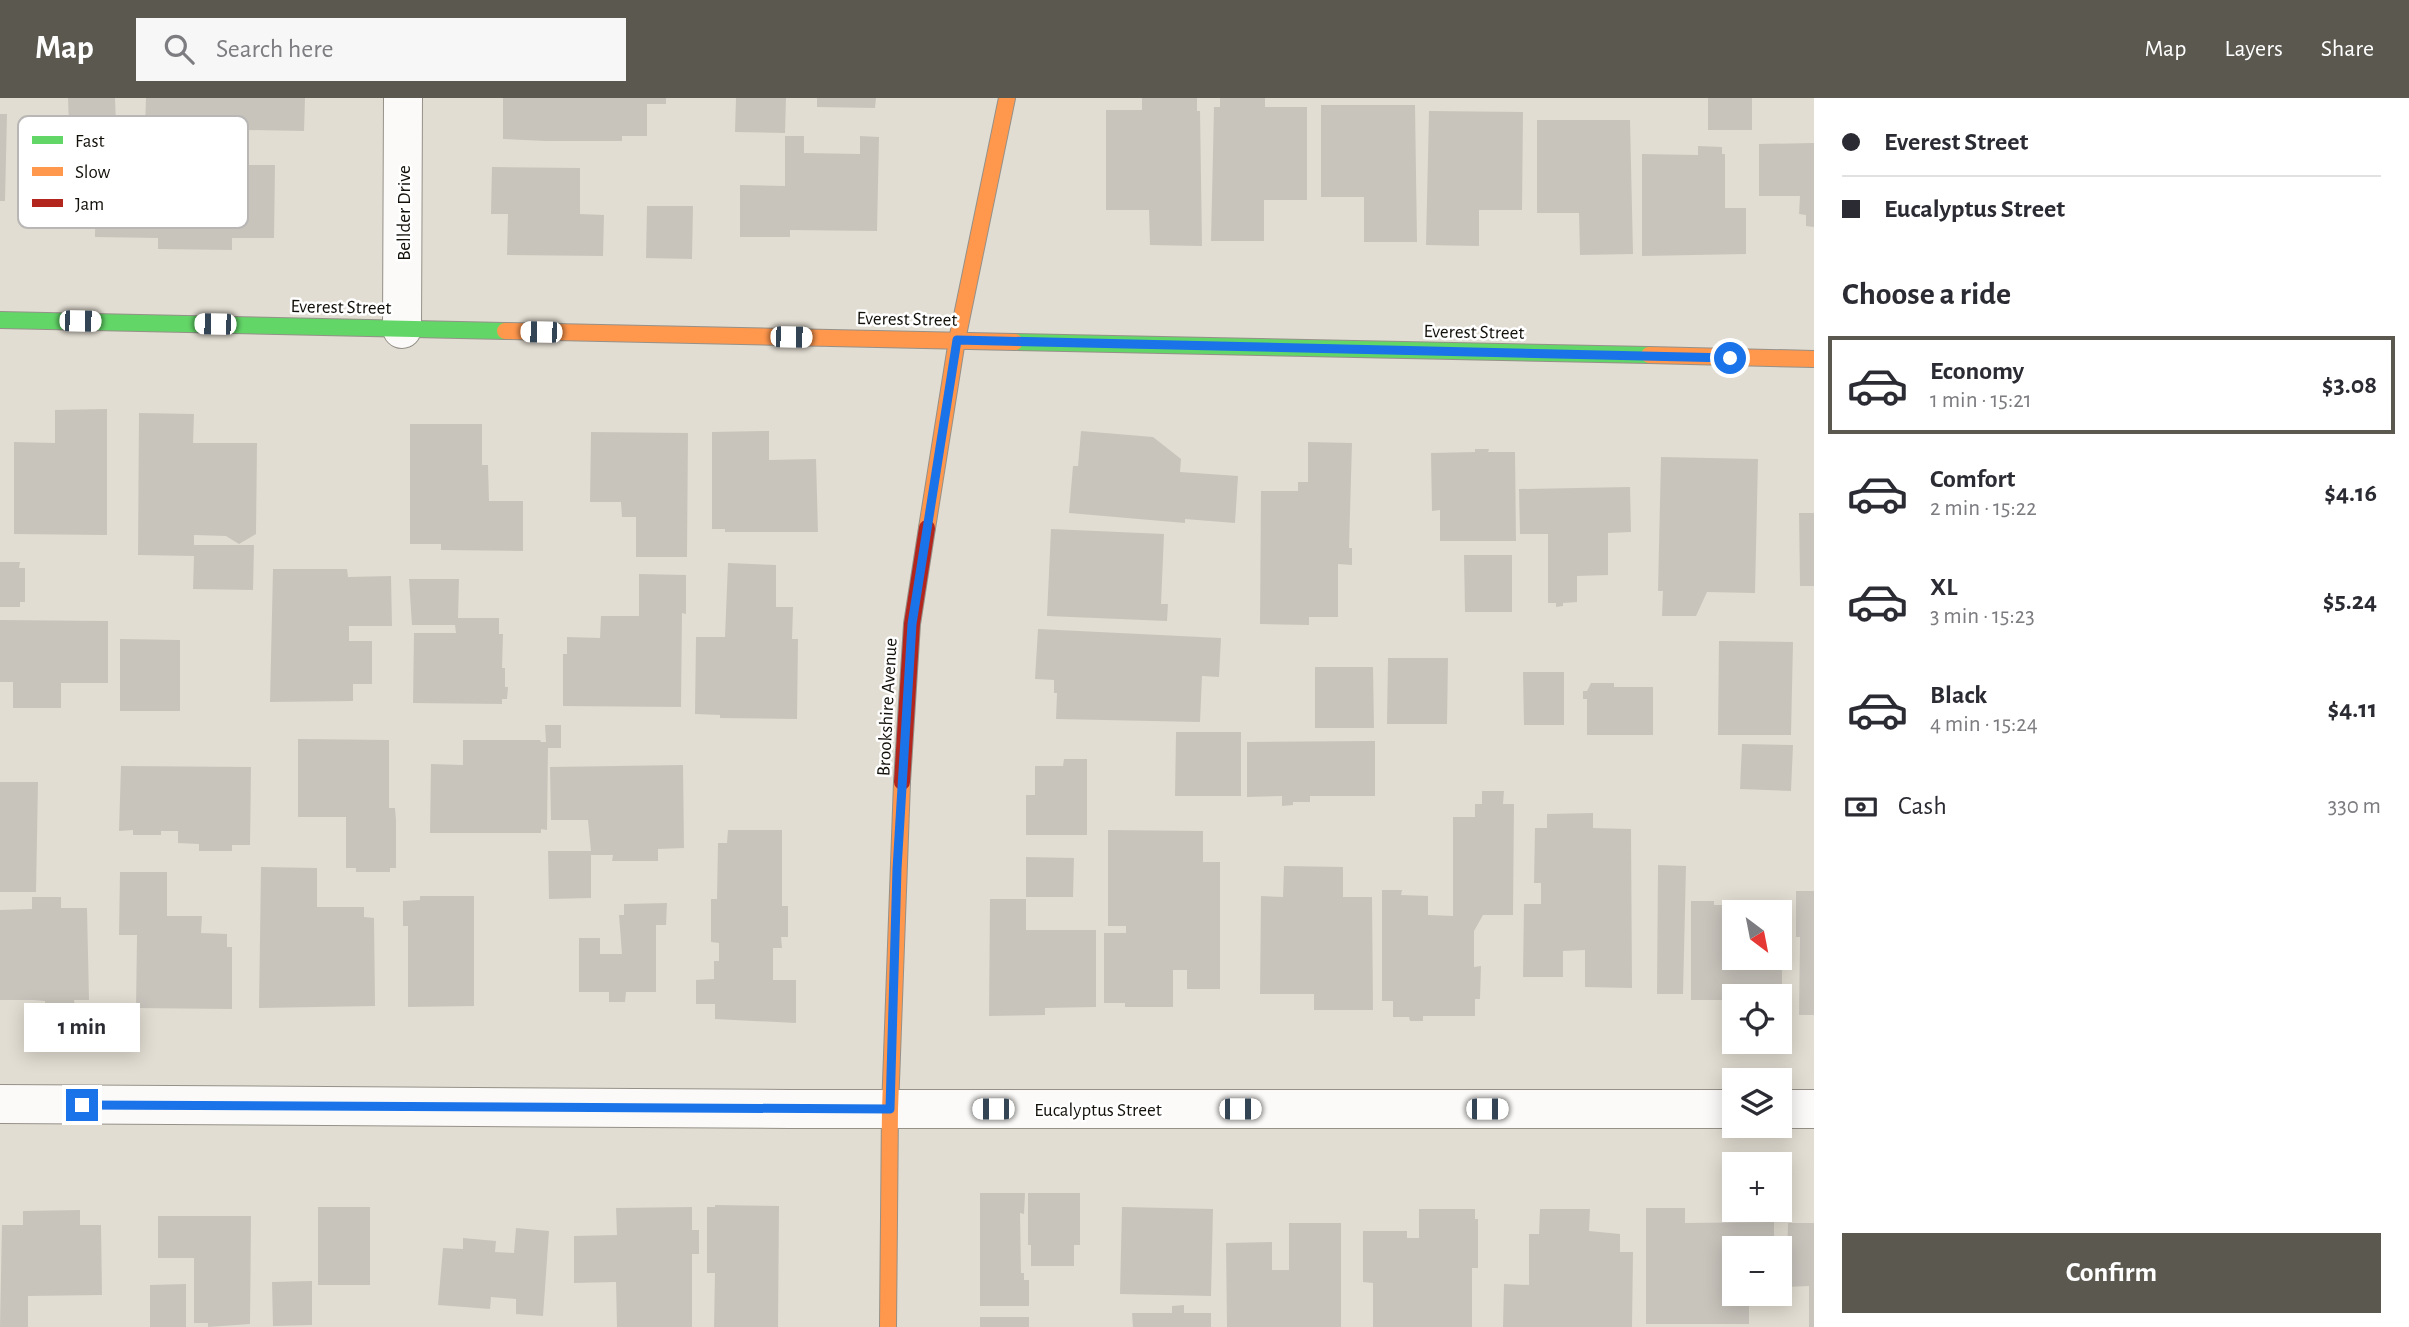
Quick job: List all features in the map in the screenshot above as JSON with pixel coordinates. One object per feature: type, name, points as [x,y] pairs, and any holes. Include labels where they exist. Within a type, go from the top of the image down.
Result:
[{"type":"street","name":"Bellder Drive","points":[[402,98],[402,328]]},
{"type":"street","name":"Brookshire Avenue","points":[[888,1327],[890,1109],[897,869],[912,624],[957,340],[1007,98]]},
{"type":"street","name":"Everest Street","points":[[0,320],[1814,359]]},
{"type":"street","name":"Eucalyptus Street","points":[[0,1104],[890,1109],[1722,1109]]},
{"type":"street","points":[[1792,1109],[1814,1109]]},
{"type":"building","points":[[68,98],[115,98],[116,116],[69,116]]},
{"type":"building","points":[[146,98],[305,98],[304,131],[248,130],[248,116],[145,116]]},
{"type":"building","points":[[503,98],[666,98],[666,104],[647,104],[647,136],[622,136],[622,141],[546,141],[503,139]]},
{"type":"building","points":[[736,98],[786,98],[785,133],[735,132]]},
{"type":"building","points":[[817,98],[876,98],[875,108],[817,107]]},
{"type":"building","points":[[1142,98],[1197,98],[1197,111],[1200,111],[1202,246],[1150,245],[1149,210],[1106,210],[1106,110],[1142,110]]},
{"type":"building","points":[[1220,98],[1265,98],[1265,107],[1307,107],[1307,200],[1264,200],[1264,241],[1211,241],[1214,107],[1220,107]]},
{"type":"building","points":[[1708,98],[1752,98],[1752,130],[1708,130]]},
{"type":"building","points":[[1321,105],[1415,105],[1417,242],[1364,242],[1364,197],[1321,197]]},
{"type":"building","points":[[1429,111],[1523,112],[1522,210],[1479,210],[1479,246],[1426,245]]},
{"type":"building","points":[[0,114],[7,114],[5,201],[0,201]]},
{"type":"building","points":[[1537,120],[1630,120],[1633,254],[1580,255],[1579,213],[1537,213]]},
{"type":"building","points":[[785,136],[804,136],[804,153],[860,154],[860,136],[879,137],[877,231],[790,230],[790,237],[740,237],[740,185],[785,186]]},
{"type":"building","points":[[1814,143],[1814,227],[1806,226],[1806,215],[1799,214],[1800,196],[1759,196],[1759,144]]},
{"type":"building","points":[[1698,146],[1722,147],[1722,154],[1725,154],[1725,208],[1746,208],[1746,254],[1642,256],[1642,154],[1698,155]]},
{"type":"building","points":[[248,165],[275,165],[274,238],[232,238],[232,250],[158,249],[158,238],[95,237],[95,228],[248,228]]},
{"type":"building","points":[[492,167],[580,168],[580,214],[604,215],[603,256],[507,255],[508,214],[491,214]]},
{"type":"building","points":[[647,206],[693,206],[692,259],[646,258]]},
{"type":"building","points":[[107,409],[107,535],[14,534],[14,442],[55,443],[55,410]]},
{"type":"building","points":[[139,413],[194,414],[193,443],[257,443],[256,534],[239,544],[226,536],[194,535],[194,545],[254,545],[253,590],[193,589],[194,556],[138,555]]},
{"type":"building","points":[[410,424],[482,424],[482,465],[488,465],[489,501],[523,501],[523,551],[441,550],[441,544],[410,544]]},
{"type":"building","points":[[769,431],[769,460],[816,459],[818,532],[725,532],[725,529],[712,529],[712,432]]},
{"type":"building","points":[[1081,431],[1153,437],[1181,459],[1180,472],[1238,476],[1235,523],[1185,519],[1185,523],[1069,513],[1073,466],[1078,466]]},
{"type":"building","points":[[591,432],[688,433],[687,557],[636,557],[636,517],[622,517],[621,502],[590,502]]},
{"type":"building","points":[[1308,442],[1352,443],[1349,548],[1352,548],[1352,565],[1338,564],[1338,617],[1309,617],[1309,625],[1260,624],[1261,491],[1298,491],[1298,482],[1308,482]]},
{"type":"building","points":[[1475,449],[1515,452],[1516,541],[1440,541],[1440,510],[1432,511],[1431,453],[1475,452]]},
{"type":"building","points":[[1661,457],[1758,459],[1755,593],[1707,592],[1696,616],[1662,616],[1663,591],[1658,591]]},
{"type":"building","points":[[1630,487],[1631,532],[1608,533],[1608,575],[1577,576],[1577,602],[1563,603],[1563,606],[1556,607],[1556,603],[1548,603],[1548,534],[1520,534],[1519,489]]},
{"type":"building","points":[[1799,513],[1814,513],[1814,586],[1800,586]]},
{"type":"building","points":[[1051,529],[1164,534],[1161,604],[1168,604],[1167,621],[1047,616]]},
{"type":"building","points":[[1464,555],[1512,555],[1512,612],[1465,612]]},
{"type":"building","points":[[0,562],[20,562],[19,568],[25,568],[25,602],[20,602],[20,607],[0,607]]},
{"type":"building","points":[[728,563],[776,565],[776,607],[793,607],[792,639],[798,639],[797,719],[720,718],[720,715],[695,714],[696,637],[725,637]]},
{"type":"building","points":[[273,569],[347,569],[348,577],[391,576],[392,626],[349,626],[349,641],[372,641],[372,684],[353,684],[353,701],[270,702]]},
{"type":"building","points":[[639,574],[686,575],[686,614],[682,613],[681,707],[563,706],[563,654],[567,654],[567,637],[600,638],[601,616],[639,616]]},
{"type":"building","points":[[409,579],[459,579],[458,618],[499,618],[499,634],[503,634],[502,668],[505,668],[505,687],[508,687],[507,699],[502,699],[502,704],[413,703],[414,633],[456,633],[455,625],[412,625]]},
{"type":"building","points":[[0,620],[108,621],[108,683],[61,683],[61,708],[13,708],[13,682],[0,682]]},
{"type":"building","points":[[1038,629],[1221,638],[1219,677],[1202,676],[1200,722],[1056,719],[1057,693],[1054,693],[1054,680],[1035,679]]},
{"type":"building","points":[[120,639],[180,640],[180,711],[120,711]]},
{"type":"building","points":[[1719,641],[1793,642],[1791,735],[1718,735]]},
{"type":"building","points":[[1388,658],[1448,658],[1447,724],[1387,724]]},
{"type":"building","points":[[1315,667],[1373,667],[1374,728],[1315,728]]},
{"type":"building","points":[[1523,672],[1564,672],[1564,725],[1524,725]]},
{"type":"building","points":[[1591,683],[1614,683],[1614,687],[1653,687],[1653,735],[1587,735],[1587,699],[1583,699],[1583,691],[1587,691]]},
{"type":"building","points":[[545,725],[561,725],[561,748],[548,748],[547,830],[541,829],[541,833],[430,833],[431,764],[463,765],[463,740],[546,742]]},
{"type":"building","points":[[1176,732],[1241,732],[1241,796],[1175,796]]},
{"type":"building","points":[[298,739],[389,740],[389,808],[395,808],[396,868],[390,868],[390,872],[356,872],[356,868],[346,868],[346,817],[298,817]]},
{"type":"building","points":[[1375,741],[1375,796],[1310,796],[1310,802],[1293,802],[1293,805],[1282,806],[1282,796],[1247,797],[1247,742]]},
{"type":"building","points":[[1742,744],[1793,745],[1791,791],[1740,789]]},
{"type":"building","points":[[1064,759],[1087,759],[1087,835],[1026,835],[1026,795],[1035,795],[1035,766],[1063,766]]},
{"type":"building","points":[[683,765],[684,848],[658,849],[658,861],[612,861],[613,855],[591,855],[591,898],[549,899],[548,851],[591,851],[588,820],[551,820],[550,767]]},
{"type":"building","points":[[121,766],[251,767],[250,845],[232,845],[232,851],[199,851],[199,844],[178,843],[178,831],[161,831],[161,835],[133,835],[133,830],[119,831]]},
{"type":"building","points":[[0,782],[38,782],[36,892],[0,892]]},
{"type":"building","points":[[1482,791],[1504,791],[1503,804],[1514,804],[1513,915],[1483,915],[1474,931],[1474,967],[1481,966],[1480,999],[1475,999],[1475,1016],[1423,1016],[1423,1021],[1410,1021],[1409,1017],[1393,1017],[1393,1001],[1382,1001],[1382,890],[1402,890],[1401,895],[1428,896],[1428,915],[1453,916],[1453,817],[1475,817],[1475,804],[1482,804]]},
{"type":"building","points":[[1593,813],[1593,828],[1631,829],[1632,988],[1585,987],[1585,950],[1563,951],[1563,977],[1523,977],[1524,904],[1541,904],[1541,883],[1534,883],[1535,828],[1547,828],[1547,814]]},
{"type":"building","points":[[728,830],[782,830],[782,906],[788,906],[788,937],[781,937],[782,948],[773,948],[773,980],[796,980],[796,1023],[715,1019],[715,1004],[696,1004],[696,980],[714,979],[714,961],[719,961],[719,943],[711,942],[711,899],[717,899],[718,843],[727,843]]},
{"type":"building","points":[[1108,830],[1203,831],[1203,862],[1220,862],[1220,989],[1187,989],[1187,970],[1173,970],[1173,1007],[1125,1007],[1125,1003],[1104,1003],[1104,933],[1126,933],[1126,926],[1108,926]]},
{"type":"building","points":[[1026,857],[1074,858],[1073,897],[1026,897]]},
{"type":"building","points":[[1658,865],[1686,866],[1683,994],[1657,994]]},
{"type":"building","points":[[1284,866],[1343,867],[1343,897],[1372,897],[1373,1010],[1314,1010],[1314,994],[1260,994],[1261,896],[1283,897]]},
{"type":"building","points":[[261,867],[317,868],[317,907],[364,907],[364,917],[374,918],[375,1006],[259,1008]]},
{"type":"building","points":[[120,872],[167,872],[167,916],[202,916],[201,933],[227,934],[227,947],[232,947],[232,1009],[136,1008],[137,935],[119,935]]},
{"type":"building","points":[[1796,891],[1814,891],[1814,1015],[1799,1015],[1800,937],[1796,937]]},
{"type":"building","points":[[420,896],[474,896],[474,1006],[408,1007],[408,926],[403,926],[403,901],[420,900]]},
{"type":"building","points":[[32,897],[61,897],[61,908],[87,908],[89,1000],[74,1000],[75,1009],[45,1009],[45,1001],[0,1000],[0,910],[32,909]]},
{"type":"building","points":[[990,899],[1026,899],[1026,930],[1096,930],[1096,1007],[1045,1008],[1045,1015],[989,1016]]},
{"type":"building","points":[[1691,901],[1714,901],[1714,905],[1722,905],[1722,970],[1782,970],[1782,984],[1722,984],[1722,1000],[1691,1000]]},
{"type":"building","points":[[667,903],[666,925],[656,925],[656,992],[626,992],[625,1002],[609,1002],[609,992],[579,992],[579,938],[600,938],[600,954],[622,954],[619,915],[624,915],[624,904]]},
{"type":"building","points":[[980,1193],[1025,1193],[1024,1214],[1020,1213],[1021,1273],[1024,1273],[1024,1280],[1029,1280],[1029,1306],[980,1306]]},
{"type":"building","points":[[1028,1193],[1080,1193],[1080,1245],[1074,1245],[1074,1266],[1031,1266],[1031,1245],[1028,1245]]},
{"type":"building","points":[[779,1206],[778,1327],[714,1327],[715,1273],[707,1273],[707,1207]]},
{"type":"building","points":[[318,1207],[370,1207],[370,1285],[318,1285]]},
{"type":"building","points":[[692,1207],[692,1230],[699,1230],[699,1254],[692,1254],[692,1327],[617,1327],[616,1282],[574,1283],[574,1236],[617,1235],[616,1208]]},
{"type":"building","points":[[1122,1207],[1213,1209],[1211,1296],[1120,1294]]},
{"type":"building","points":[[1646,1208],[1685,1208],[1685,1223],[1774,1222],[1774,1236],[1722,1236],[1722,1306],[1749,1306],[1749,1324],[1646,1324]]},
{"type":"building","points":[[1419,1209],[1475,1209],[1475,1219],[1478,1219],[1478,1268],[1472,1268],[1472,1327],[1373,1327],[1373,1283],[1363,1282],[1363,1231],[1407,1231],[1407,1238],[1419,1238]]},
{"type":"building","points":[[1540,1209],[1590,1209],[1589,1231],[1620,1234],[1620,1252],[1633,1252],[1632,1327],[1503,1327],[1504,1284],[1529,1285],[1529,1234],[1539,1234]]},
{"type":"building","points":[[80,1210],[80,1225],[101,1225],[102,1295],[28,1296],[28,1327],[0,1327],[2,1225],[23,1225],[23,1211]]},
{"type":"building","points":[[158,1216],[251,1216],[250,1324],[208,1327],[208,1323],[194,1323],[194,1258],[158,1258]]},
{"type":"building","points":[[1289,1223],[1341,1223],[1341,1327],[1227,1327],[1226,1243],[1272,1242],[1272,1270],[1289,1270]]},
{"type":"building","points":[[1788,1223],[1814,1223],[1814,1327],[1809,1327],[1809,1286],[1792,1287],[1792,1236],[1788,1236]]},
{"type":"building","points":[[516,1228],[549,1231],[543,1316],[516,1314],[516,1299],[491,1297],[490,1309],[438,1305],[443,1248],[463,1249],[463,1238],[496,1241],[495,1252],[514,1253]]},
{"type":"building","points":[[312,1281],[312,1325],[273,1326],[272,1282]]},
{"type":"building","points":[[186,1284],[186,1327],[150,1327],[150,1285]]},
{"type":"building","points":[[1184,1305],[1184,1313],[1211,1313],[1211,1327],[1133,1327],[1132,1313],[1172,1313],[1172,1306]]},
{"type":"building","points":[[980,1317],[1029,1317],[1029,1327],[980,1327]]},
{"type":"traffic: fast","points":[[0,320],[505,331]]},
{"type":"traffic: fast","points":[[1015,342],[1649,355]]},
{"type":"traffic: slow","points":[[927,528],[957,340],[1007,98]]},
{"type":"traffic: slow","points":[[505,331],[1015,342]]},
{"type":"traffic: slow","points":[[1649,355],[1814,359]]},
{"type":"traffic: slow","points":[[888,1327],[890,1109],[902,782]]},
{"type":"traffic: jam","points":[[902,782],[912,624],[927,528]]},
{"type":"route","points":[[82,1105],[890,1109],[897,869],[912,624],[957,340],[1730,358]]}]
